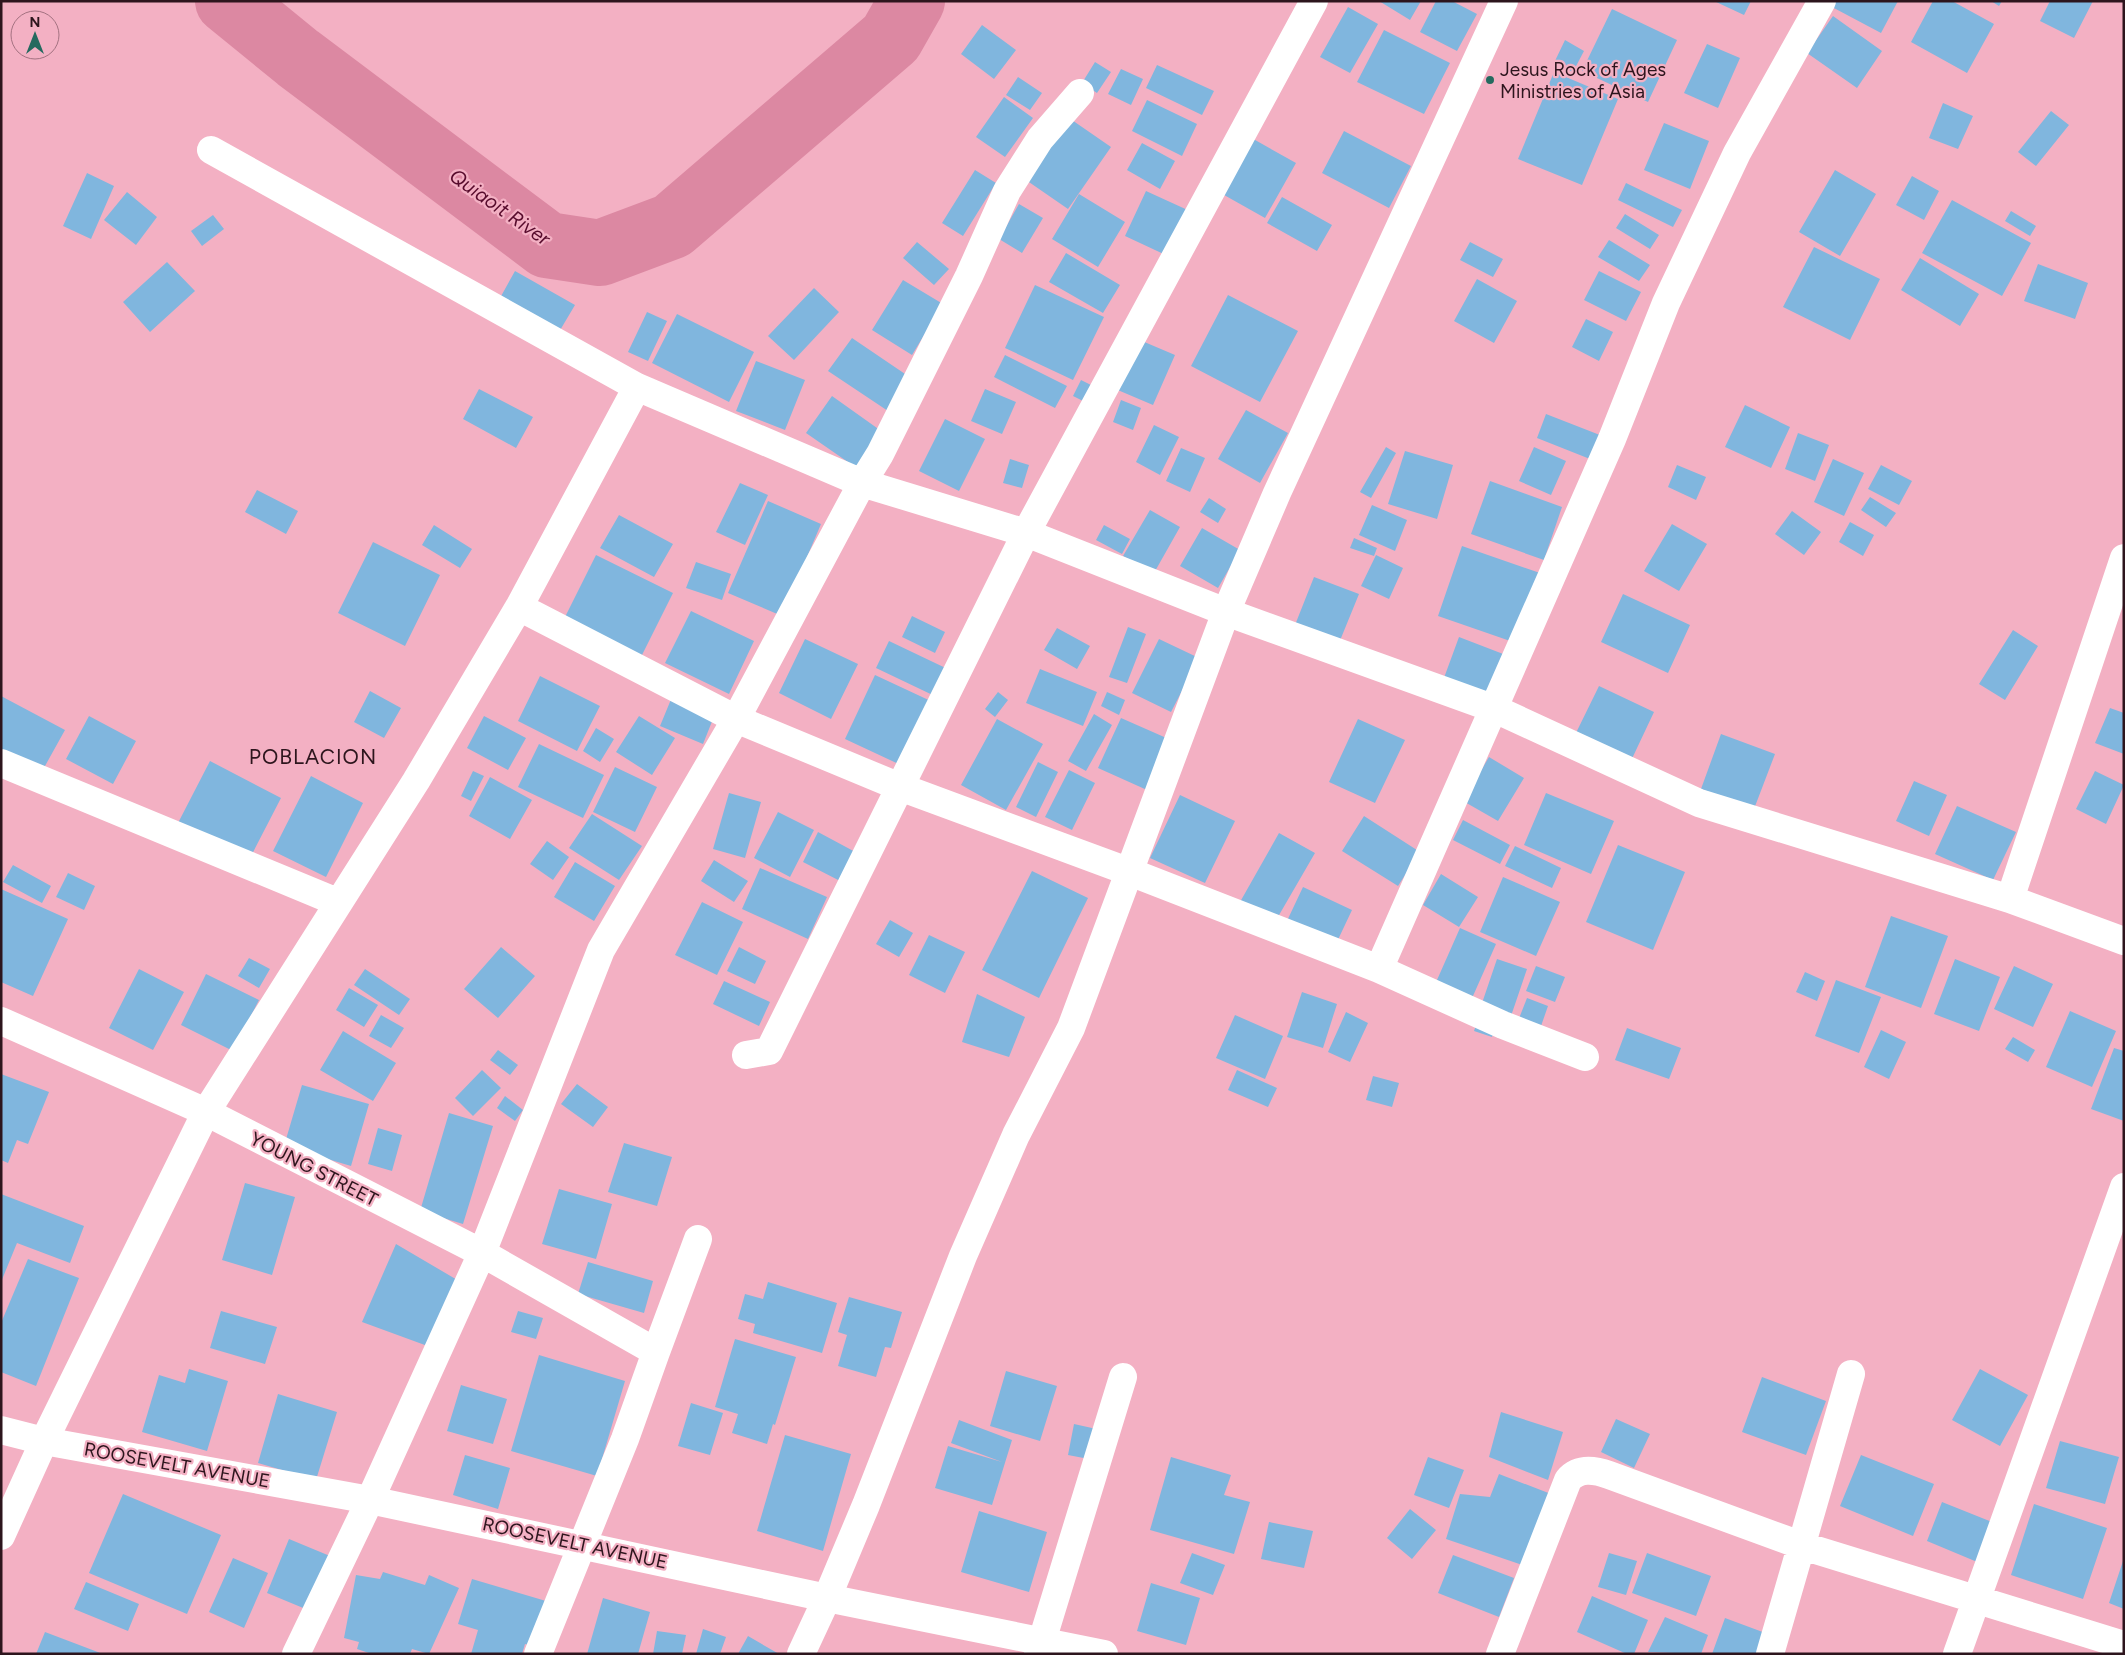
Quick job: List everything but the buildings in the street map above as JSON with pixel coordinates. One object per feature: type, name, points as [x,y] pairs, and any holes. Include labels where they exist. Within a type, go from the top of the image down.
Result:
[{"type":"street","points":[[746,1055],[769,1051],[1026,533],[1314,1]]},
{"type":"street","points":[[801,1654],[866,1505],[963,1256],[1016,1135],[1070,1028],[1226,612],[1276,493],[1504,1]]},
{"type":"street","points":[[1379,969],[1495,710],[1612,439],[1666,303],[1737,153],[1822,1]]},
{"type":"street","points":[[296,1654],[370,1500],[482,1253],[602,950],[736,719],[862,482],[880,454],[969,276],[1007,191],[1040,139],[1080,92]]},
{"type":"street","points":[[211,150],[637,387],[862,482],[1026,533],[1226,612],[1495,710],[1699,803],[2010,899],[2124,940]]},
{"type":"street","points":[[1,1536],[44,1441],[206,1112],[337,902],[416,781],[519,607],[637,387]]},
{"type":"street","points":[[2010,899],[2124,558]]},
{"type":"street","points":[[519,607],[736,719],[900,787],[1130,872],[1379,969],[1504,1025],[1585,1058]]},
{"type":"street","points":[[1,763],[337,902]]},
{"type":"street","name":"YOUNG STREET","points":[[1,1021],[206,1112],[333,1179],[482,1253],[656,1352]]},
{"type":"street","points":[[1958,1654],[2124,1187]]},
{"type":"street","points":[[538,1654],[625,1439],[698,1239]]},
{"type":"street","points":[[1770,1654],[1803,1546],[1851,1374]]},
{"type":"street","points":[[1041,1648],[1124,1377]]},
{"type":"street","name":"ROOSEVELT AVENUE","points":[[1,1430],[44,1441],[370,1500],[827,1598],[1041,1648],[1104,1654]]},
{"type":"street","points":[[1500,1654],[1568,1480],[1578,1472],[1595,1470],[1803,1546],[2124,1646]]},
{"type":"waterway","name":"Quiaoit River","points":[[228,1],[298,58],[547,245],[600,253],[672,226],[891,38],[912,1]]},
{"type":"place","name":"Jesus Rock of Ages Ministries of Asia","points":[[1490,80]]},
{"type":"district","name":"POBLACION","points":[[313,756]]}]
